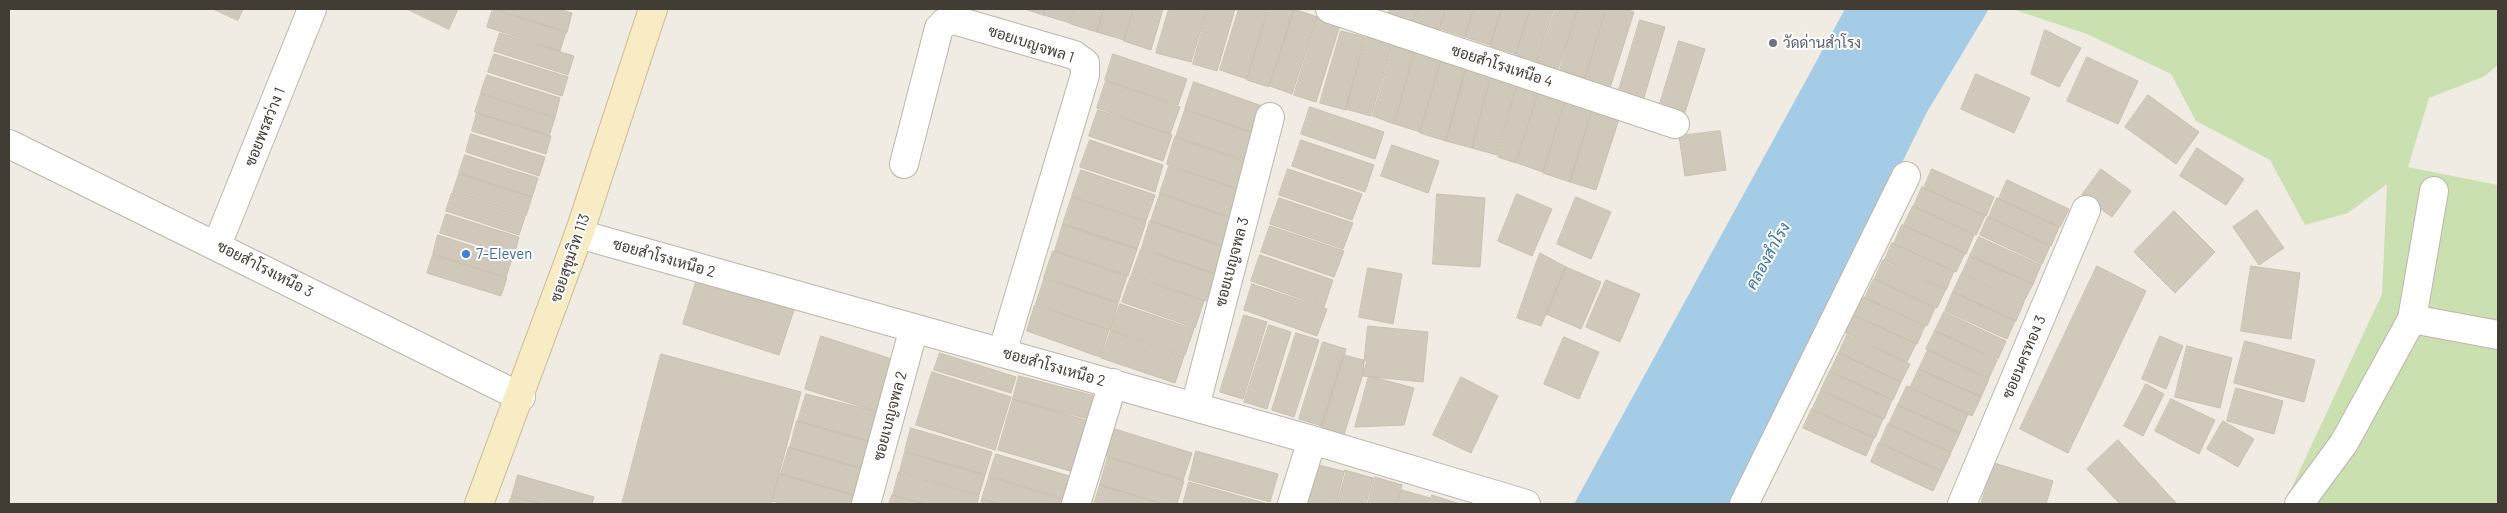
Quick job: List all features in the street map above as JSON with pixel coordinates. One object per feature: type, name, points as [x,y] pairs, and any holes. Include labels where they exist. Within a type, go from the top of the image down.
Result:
[{"type":"main road","name":"ซอยสุขุมวิท 113","points":[[479,504],[521,397],[579,234],[652,9]]},
{"type":"street","name":"ซอยพรสว่าง 1","points":[[217,245],[312,9]]},
{"type":"street","name":"ซอยสำโรงเหนือ 4","points":[[1330,9],[1675,124]]},
{"type":"street","name":"ซอยเบญจพล 1","points":[[904,164],[939,28],[945,22],[954,20],[1065,53],[1085,63],[1085,75],[1002,352]]},
{"type":"street","name":"ซอยเบญจพล 3","points":[[1194,407],[1270,116]]},
{"type":"street","name":"ซอยสำโรงเหนือ 3","points":[[9,144],[217,245],[521,397]]},
{"type":"street","points":[[1744,504],[1906,176]]},
{"type":"street","points":[[2300,504],[2344,443],[2412,319],[2434,191]]},
{"type":"street","name":"ซอยนครทอง 3","points":[[1962,504],[2086,210]]},
{"type":"street","name":"ซอยสำโรงเหนือ 2","points":[[579,234],[1113,383],[1526,504]]},
{"type":"street","points":[[2412,319],[2498,335]]},
{"type":"street","name":"ซอยเบญจพล 2","points":[[866,504],[914,328]]},
{"type":"street","points":[[1076,504],[1113,383]]},
{"type":"street","points":[[1292,504],[1312,440]]},
{"type":"green space","points":[[2012,9],[2498,9],[2498,65],[2485,76],[2429,98],[2408,167],[2498,185],[2498,504],[2284,504],[2382,294],[2387,184],[2348,213],[2305,225],[2270,160],[2196,121],[2171,74],[2087,34]]},
{"type":"water","name":"คลองสำโรง","points":[[1845,9],[1989,9],[1927,112],[1734,504],[1574,504]]},
{"type":"building","points":[[213,9],[243,9],[238,20]]},
{"type":"building","points":[[407,9],[458,9],[449,29]]},
{"type":"building","points":[[493,9],[566,32],[560,51],[487,27]]},
{"type":"building","points":[[495,9],[559,9],[572,13],[567,32]]},
{"type":"building","points":[[1025,9],[1045,9],[1044,15]]},
{"type":"building","points":[[1046,9],[1074,9],[1070,23],[1044,15]]},
{"type":"building","points":[[1075,9],[1104,9],[1097,32],[1071,24]]},
{"type":"building","points":[[1104,9],[1133,9],[1124,40],[1097,32]]},
{"type":"building","points":[[1134,9],[1163,9],[1151,50],[1124,41]]},
{"type":"building","points":[[1169,9],[1207,9],[1191,62],[1156,53]]},
{"type":"building","points":[[1208,9],[1235,9],[1217,71],[1193,64]]},
{"type":"building","points":[[1239,9],[1268,9],[1247,79],[1220,70]]},
{"type":"building","points":[[1269,9],[1294,10],[1269,87],[1247,80]]},
{"type":"building","points":[[1294,9],[1317,17],[1292,94],[1270,86]]},
{"type":"building","points":[[1390,9],[1417,9],[1413,22],[1388,14]]},
{"type":"building","points":[[1418,9],[1445,9],[1439,30],[1414,22]]},
{"type":"building","points":[[1446,9],[1473,9],[1465,37],[1440,29]]},
{"type":"building","points":[[1474,9],[1502,9],[1490,45],[1465,37]]},
{"type":"building","points":[[1502,9],[1530,9],[1516,54],[1490,46]]},
{"type":"building","points":[[1531,9],[1554,9],[1536,61],[1516,55]]},
{"type":"building","points":[[1556,9],[1578,9],[1558,69],[1537,62]]},
{"type":"building","points":[[1578,9],[1606,9],[1585,78],[1560,70]]},
{"type":"building","points":[[1607,9],[1625,9],[1634,12],[1610,88],[1585,80]]},
{"type":"building","points":[[1318,18],[1340,25],[1316,102],[1294,95]]},
{"type":"building","points":[[1640,20],[1665,27],[1642,104],[1617,96]]},
{"type":"building","points":[[2045,30],[2081,48],[2059,87],[2031,74]]},
{"type":"building","points":[[1341,31],[1365,37],[1346,110],[1320,103]]},
{"type":"building","points":[[500,33],[574,56],[568,75],[494,51]]},
{"type":"building","points":[[1367,36],[1392,44],[1371,116],[1346,109]]},
{"type":"building","points":[[1679,41],[1705,49],[1681,125],[1656,117]]},
{"type":"building","points":[[1393,46],[1414,53],[1394,124],[1373,116]]},
{"type":"building","points":[[1415,53],[1441,60],[1420,132],[1395,124]]},
{"type":"building","points":[[494,54],[568,77],[562,96],[488,72]]},
{"type":"building","points":[[1113,54],[1187,79],[1178,105],[1105,80]]},
{"type":"building","points":[[2087,57],[2138,81],[2118,124],[2067,101]]},
{"type":"building","points":[[1441,62],[1466,69],[1446,141],[1420,133]]},
{"type":"building","points":[[1466,68],[1491,75],[1472,148],[1446,141]]},
{"type":"building","points":[[1976,74],[2030,98],[2014,133],[1961,109]]},
{"type":"building","points":[[487,75],[560,98],[555,117],[481,93]]},
{"type":"building","points":[[1492,76],[1517,83],[1497,155],[1472,148]]},
{"type":"building","points":[[1106,81],[1180,107],[1170,134],[1097,108]]},
{"type":"building","points":[[1194,82],[1268,108],[1259,135],[1185,109]]},
{"type":"building","points":[[1518,83],[1539,89],[1516,163],[1498,157]]},
{"type":"building","points":[[1540,89],[1566,98],[1543,172],[1517,163]]},
{"type":"building","points":[[481,94],[555,118],[549,136],[475,112]]},
{"type":"building","points":[[2148,95],[2199,132],[2176,164],[2125,127]]},
{"type":"building","points":[[1567,99],[1593,107],[1570,182],[1543,173]]},
{"type":"building","points":[[1310,107],[1384,132],[1375,159],[1301,134]]},
{"type":"building","points":[[1593,108],[1620,116],[1596,190],[1570,182]]},
{"type":"building","points":[[1098,110],[1172,135],[1163,161],[1089,136]]},
{"type":"building","points":[[1185,110],[1259,135],[1250,162],[1176,137]]},
{"type":"building","points":[[477,113],[551,136],[546,154],[472,131]]},
{"type":"building","points":[[1720,131],[1726,170],[1685,176],[1679,136]]},
{"type":"building","points":[[471,134],[545,157],[539,176],[466,152]]},
{"type":"building","points":[[1175,137],[1249,163],[1240,190],[1167,164]]},
{"type":"building","points":[[1090,140],[1163,165],[1155,192],[1080,167]]},
{"type":"building","points":[[1301,140],[1374,165],[1365,192],[1292,166]]},
{"type":"building","points":[[1392,145],[1439,161],[1428,193],[1381,176]]},
{"type":"building","points":[[2197,148],[2244,179],[2226,205],[2180,176]]},
{"type":"building","points":[[465,155],[538,178],[532,197],[459,173]]},
{"type":"building","points":[[1169,166],[1243,191],[1233,218],[1160,193]]},
{"type":"building","points":[[1288,169],[1362,194],[1352,220],[1279,195]]},
{"type":"building","points":[[1932,169],[1994,197],[1986,216],[1924,188]]},
{"type":"building","points":[[2101,169],[2131,191],[2112,217],[2082,195]]},
{"type":"building","points":[[1081,170],[1155,195],[1146,221],[1072,196]]},
{"type":"building","points":[[459,174],[532,197],[526,216],[453,192]]},
{"type":"building","points":[[2007,180],[2069,209],[2060,227],[1999,199]]},
{"type":"building","points":[[1922,187],[1985,216],[1976,235],[1914,206]]},
{"type":"building","points":[[452,193],[525,217],[519,235],[446,211]]},
{"type":"building","points":[[1160,194],[1234,219],[1224,247],[1151,221]]},
{"type":"building","points":[[1437,194],[1485,198],[1480,267],[1433,264]]},
{"type":"building","points":[[1517,194],[1552,209],[1532,256],[1498,241]]},
{"type":"building","points":[[1072,197],[1146,222],[1137,249],[1063,224]]},
{"type":"building","points":[[1576,197],[1611,212],[1591,259],[1557,244]]},
{"type":"building","points":[[1279,198],[1353,223],[1343,249],[1270,224]]},
{"type":"building","points":[[1997,198],[2059,227],[2051,246],[1989,217]]},
{"type":"building","points":[[1913,206],[1974,235],[1966,254],[1904,225]]},
{"type":"building","points":[[2257,210],[2284,248],[2259,265],[2233,227]]},
{"type":"building","points":[[2174,211],[2215,252],[2175,293],[2134,252]]},
{"type":"building","points":[[446,214],[519,237],[514,256],[440,233]]},
{"type":"building","points":[[1988,217],[2050,246],[2042,264],[1980,235]]},
{"type":"building","points":[[1150,221],[1225,247],[1215,274],[1142,248]]},
{"type":"building","points":[[1063,224],[1137,249],[1128,276],[1055,251]]},
{"type":"building","points":[[1902,225],[1965,253],[1956,272],[1894,244]]},
{"type":"building","points":[[1270,226],[1344,251],[1334,277],[1261,252]]},
{"type":"building","points":[[438,235],[512,259],[506,277],[433,254]]},
{"type":"building","points":[[1979,237],[2041,265],[2033,284],[1970,256]]},
{"type":"building","points":[[1892,243],[1954,271],[1946,290],[1884,262]]},
{"type":"building","points":[[1141,249],[1215,274],[1206,301],[1132,275]]},
{"type":"building","points":[[1053,251],[1127,276],[1118,303],[1044,278]]},
{"type":"building","points":[[1540,253],[1566,267],[1541,326],[1517,318]]},
{"type":"building","points":[[433,255],[507,278],[501,296],[427,273]]},
{"type":"building","points":[[1260,255],[1333,280],[1324,307],[1251,281]]},
{"type":"building","points":[[1970,256],[2033,284],[2023,303],[1962,274]]},
{"type":"building","points":[[1883,260],[1946,289],[1937,308],[1875,279]]},
{"type":"building","points":[[2097,266],[2146,291],[2068,453],[2020,429]]},
{"type":"building","points":[[2251,266],[2300,273],[2291,339],[2241,331]]},
{"type":"building","points":[[1566,267],[1601,282],[1581,329],[1546,314]]},
{"type":"building","points":[[1368,268],[1402,274],[1393,324],[1359,317]]},
{"type":"building","points":[[699,272],[796,304],[779,355],[683,324]]},
{"type":"building","points":[[1962,273],[2024,302],[2016,321],[1953,292]]},
{"type":"building","points":[[1131,276],[1204,301],[1195,328],[1122,302]]},
{"type":"building","points":[[1045,277],[1118,303],[1110,330],[1036,304]]},
{"type":"building","points":[[1874,279],[1935,308],[1927,326],[1865,298]]},
{"type":"building","points":[[1606,280],[1640,294],[1620,342],[1586,327]]},
{"type":"building","points":[[1252,284],[1327,309],[1317,336],[1244,310]]},
{"type":"building","points":[[1953,292],[2015,321],[2007,339],[1945,311]]},
{"type":"building","points":[[1863,297],[1925,326],[1917,344],[1855,316]]},
{"type":"building","points":[[1120,304],[1194,329],[1185,355],[1111,330]]},
{"type":"building","points":[[1035,305],[1109,330],[1100,357],[1027,331]]},
{"type":"building","points":[[1944,312],[2006,341],[1998,359],[1935,331]]},
{"type":"building","points":[[1244,315],[1267,322],[1243,399],[1220,392]]},
{"type":"building","points":[[1854,315],[1916,344],[1907,362],[1846,333]]},
{"type":"building","points":[[1269,325],[1291,332],[1267,409],[1244,402]]},
{"type":"building","points":[[1368,326],[1428,332],[1423,382],[1363,376]]},
{"type":"building","points":[[1111,331],[1184,356],[1175,383],[1101,358]]},
{"type":"building","points":[[1935,331],[1997,360],[1989,378],[1926,349]]},
{"type":"building","points":[[1296,333],[1319,340],[1294,417],[1272,410]]},
{"type":"building","points":[[1847,335],[1910,364],[1901,382],[1839,353]]},
{"type":"building","points":[[821,336],[898,361],[882,413],[805,389]]},
{"type":"building","points":[[2160,336],[2183,346],[2166,389],[2142,379]]},
{"type":"building","points":[[1564,337],[1599,352],[1579,399],[1544,384]]},
{"type":"building","points":[[2245,341],[2315,360],[2304,402],[2234,383]]},
{"type":"building","points":[[1323,342],[1346,349],[1322,426],[1299,419]]},
{"type":"building","points":[[2187,346],[2232,358],[2220,408],[2175,397]]},
{"type":"building","points":[[1928,350],[1989,379],[1981,397],[1919,369]]},
{"type":"building","points":[[940,353],[1016,377],[1011,393],[934,370]]},
{"type":"building","points":[[1839,353],[1901,382],[1893,400],[1830,372]]},
{"type":"building","points":[[661,354],[801,392],[771,504],[622,504]]},
{"type":"building","points":[[1344,355],[1367,361],[1343,438],[1320,431]]},
{"type":"building","points":[[1919,369],[1981,397],[1972,416],[1910,388]]},
{"type":"building","points":[[1830,371],[1892,400],[1884,419],[1821,390]]},
{"type":"building","points":[[932,372],[1011,397],[995,450],[916,425]]},
{"type":"building","points":[[1019,376],[1099,397],[1092,420],[1013,399]]},
{"type":"building","points":[[1369,376],[1414,388],[1404,425],[1355,427]]},
{"type":"building","points":[[1461,377],[1498,396],[1471,453],[1433,435]]},
{"type":"building","points":[[2146,384],[2164,394],[2143,436],[2124,426]]},
{"type":"building","points":[[1907,386],[1968,414],[1960,433],[1898,405]]},
{"type":"building","points":[[2236,388],[2283,401],[2274,434],[2227,421]]},
{"type":"building","points":[[1821,391],[1883,419],[1875,438],[1812,410]]},
{"type":"building","points":[[806,394],[882,413],[876,444],[798,421]]},
{"type":"building","points":[[1013,399],[1092,422],[1077,473],[998,450]]},
{"type":"building","points":[[2171,399],[2215,420],[2199,454],[2155,431]]},
{"type":"building","points":[[1898,405],[1960,433],[1951,452],[1889,424]]},
{"type":"building","points":[[1812,409],[1874,438],[1866,456],[1803,428]]},
{"type":"building","points":[[797,421],[875,443],[867,470],[790,448]]},
{"type":"building","points":[[2223,421],[2254,439],[2238,467],[2207,449]]},
{"type":"building","points":[[1888,424],[1951,453],[1942,472],[1880,443]]},
{"type":"building","points":[[911,428],[992,452],[985,475],[905,451]]},
{"type":"building","points":[[1115,429],[1192,453],[1183,480],[1107,456]]},
{"type":"building","points":[[2118,440],[2177,504],[2120,504],[2087,469]]},
{"type":"building","points":[[1879,443],[1942,472],[1933,491],[1871,462]]},
{"type":"building","points":[[789,447],[867,470],[859,497],[781,474]]},
{"type":"building","points":[[1196,451],[1278,474],[1270,502],[1189,480]]},
{"type":"building","points":[[905,452],[985,475],[979,495],[900,471]]},
{"type":"building","points":[[996,454],[1076,478],[1069,500],[989,476]]},
{"type":"building","points":[[1108,457],[1184,481],[1177,504],[1163,504],[1100,485]]},
{"type":"building","points":[[1994,463],[2053,481],[2046,504],[1981,504]]},
{"type":"building","points":[[1319,465],[1346,472],[1337,504],[1308,504]]},
{"type":"building","points":[[1345,470],[1373,478],[1366,504],[1336,504]]},
{"type":"building","points":[[899,472],[979,496],[977,504],[925,504],[893,495]]},
{"type":"building","points":[[780,474],[858,496],[856,504],[784,504],[772,501]]},
{"type":"building","points":[[518,475],[594,497],[592,504],[542,504],[512,496]]},
{"type":"building","points":[[989,477],[1069,501],[1068,504],[999,504],[982,499]]},
{"type":"building","points":[[1375,477],[1402,485],[1397,504],[1368,504]]},
{"type":"building","points":[[1189,482],[1268,504],[1183,504]]},
{"type":"building","points":[[1100,485],[1163,504],[1094,504]]},
{"type":"building","points":[[1402,490],[1430,498],[1428,504],[1398,504]]},
{"type":"building","points":[[892,495],[925,504],[889,504]]},
{"type":"building","points":[[1432,495],[1460,504],[1430,504]]},
{"type":"building","points":[[512,496],[541,504],[509,504]]},
{"type":"building","points":[[982,499],[999,504],[981,504]]},
{"type":"place","name":"วัดด่านสำโรง","points":[[1773,43]]},
{"type":"place","name":"7-Eleven","points":[[466,254]]}]
